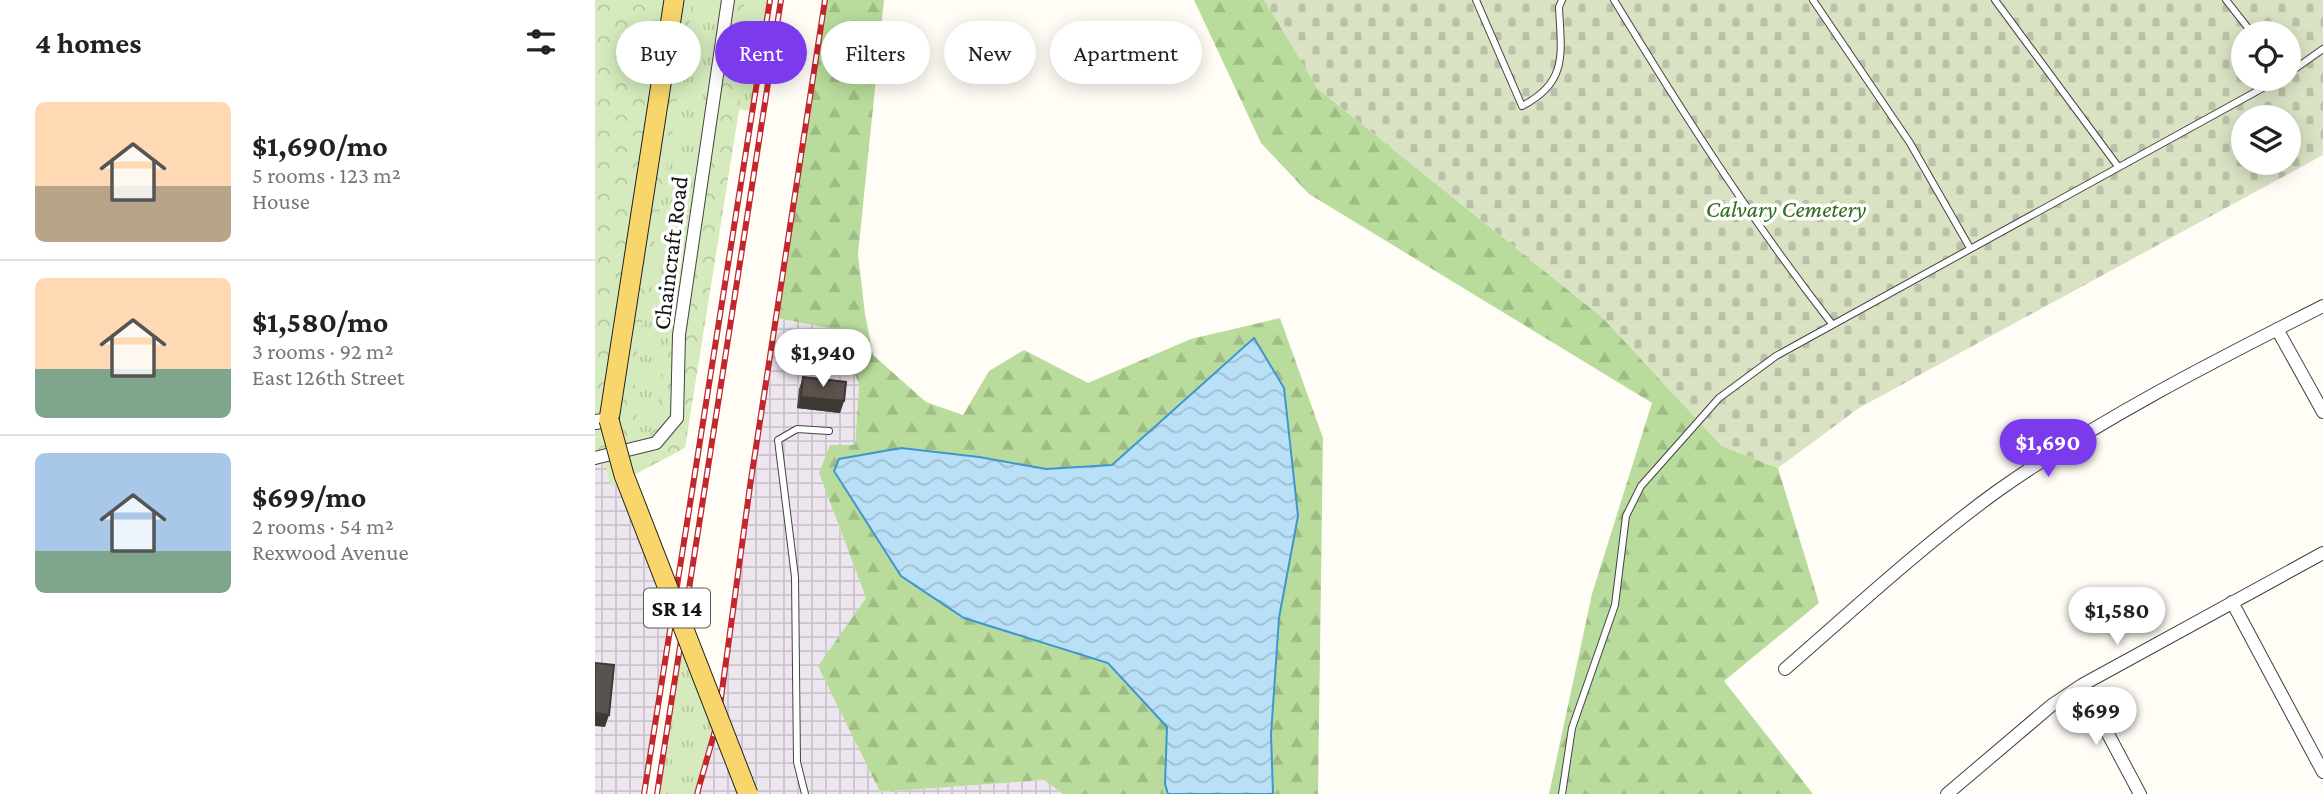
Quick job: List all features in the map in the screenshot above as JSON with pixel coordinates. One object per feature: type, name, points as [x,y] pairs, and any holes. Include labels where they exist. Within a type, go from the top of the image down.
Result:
[{"type":"main road","name":"SR 14","points":[[674,0],[602,421],[748,794]]},
{"type":"street","name":"Chaincraft Road","points":[[595,458],[656,443],[677,418],[679,335],[728,0]]},
{"type":"street","points":[[1785,669],[1944,531],[1999,491],[2087,433],[2323,306]]},
{"type":"street","points":[[2277,329],[2323,412]]},
{"type":"street","points":[[1947,794],[2052,705],[2082,685],[2323,553]]},
{"type":"street","points":[[2232,602],[2323,772]]},
{"type":"street","points":[[2082,685],[2140,794]]},
{"type":"lane","points":[[1476,0],[1522,106],[1540,97],[1563,61],[1559,7],[1562,0]]},
{"type":"lane","points":[[1614,0],[1696,135],[1777,254],[1832,324]]},
{"type":"lane","points":[[1813,0],[1910,143],[1970,248]]},
{"type":"lane","points":[[1995,0],[2117,165]]},
{"type":"lane","points":[[2226,0],[2243,21]]},
{"type":"lane","points":[[2301,65],[2323,49]]},
{"type":"lane","points":[[1562,794],[1572,728],[1615,605],[1626,516],[1641,486],[1719,398],[1776,356],[1832,324],[2117,165],[2256,91]]},
{"type":"lane","points":[[805,794],[797,762],[795,578],[778,440],[797,429],[829,431]]},
{"type":"shaded area","points":[[776,318],[839,330],[859,385],[855,445],[819,473],[866,598],[819,666],[880,792],[1044,780],[1063,794],[697,794],[718,720]]},
{"type":"shaded area","points":[[615,451],[674,599],[645,794],[595,794],[595,458]]},
{"type":"green space","points":[[595,0],[693,0],[690,21],[616,21],[616,84],[680,84],[635,369],[639,439],[654,429],[715,44],[715,84],[743,84],[685,448],[611,487],[601,451],[595,452]]},
{"type":"green space","points":[[674,0],[770,0],[767,21],[715,21],[715,84],[756,84],[752,111],[712,106],[656,443],[615,451],[595,112],[616,82],[701,84],[701,21],[659,21]]},
{"type":"green space","points":[[722,0],[744,0],[746,21],[719,21]]},
{"type":"green space","points":[[825,0],[884,0],[882,21],[822,21]]},
{"type":"green space","points":[[1194,0],[1284,0],[1317,88],[1603,318],[1722,446],[1778,468],[1819,603],[1724,681],[1813,794],[1549,794],[1592,594],[1652,403],[1309,194],[1261,143]]},
{"type":"green space","name":"Calvary Cemetery","points":[[1264,0],[2323,0],[2323,155],[2301,167],[2301,105],[2231,105],[2231,175],[2286,175],[1859,408],[1778,468],[1722,446],[1603,318],[1317,88]]},
{"type":"green space","points":[[821,26],[821,84],[875,84],[858,254],[873,355],[926,402],[963,415],[989,371],[1024,350],[1088,383],[1191,339],[1280,318],[1323,438],[1318,794],[1273,794],[1271,735],[1279,618],[1298,516],[1253,338],[1112,465],[1046,469],[979,457],[901,448],[964,618],[1108,663],[1167,727],[1165,783],[1168,794],[1063,794],[1044,780],[880,792],[818,666],[866,598],[819,473],[830,445],[855,445],[859,385],[839,330],[776,318]]},
{"type":"green space","points":[[683,625],[718,720],[697,794],[657,794]]},
{"type":"water","points":[[1254,338],[1284,388],[1298,516],[1279,618],[1271,735],[1273,794],[1168,794],[1165,784],[1167,727],[1108,663],[964,618],[901,576],[834,471],[839,459],[901,448],[979,457],[1046,469],[1112,465]]},
{"type":"building","points":[[803,377],[846,382],[844,401],[801,397]]},
{"type":"building","points":[[595,663],[614,665],[609,715],[595,713]]},
{"type":"railway","points":[[644,794],[770,0]]},
{"type":"railway","points":[[657,794],[781,0]]},
{"type":"railway","points":[[697,794],[718,720],[750,486],[825,0]]}]
